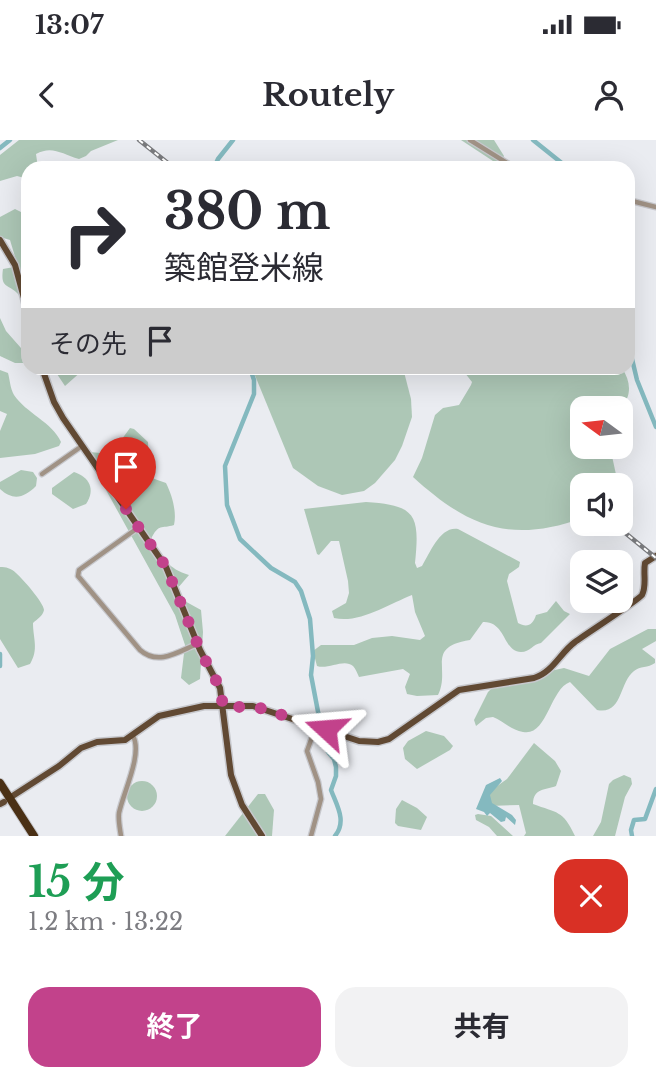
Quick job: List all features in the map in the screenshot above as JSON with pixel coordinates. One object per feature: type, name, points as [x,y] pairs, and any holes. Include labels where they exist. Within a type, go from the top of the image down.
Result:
[{"type":"highway","points":[[0,783],[32,836]]},
{"type":"highway","points":[[0,790],[32,836]]},
{"type":"main road","points":[[0,240],[15,265],[21,287]]},
{"type":"main road","points":[[44,375],[54,402],[166,567],[197,644],[220,688],[228,764],[234,786],[262,836]]},
{"type":"main road","points":[[11,797],[60,766],[81,748],[97,743],[119,742],[133,736],[163,714],[204,706],[260,708],[359,741],[378,742],[394,736],[458,690],[540,676],[572,644],[613,614],[638,600],[644,590],[645,563],[656,556]]},
{"type":"street","points":[[470,140],[503,161]]},
{"type":"street","points":[[635,202],[656,207]]},
{"type":"street","points":[[42,474],[82,446]]},
{"type":"street","points":[[139,527],[79,570],[78,576],[149,657],[164,658],[197,644]]},
{"type":"street","points":[[311,836],[321,799],[307,745],[320,727]]},
{"type":"street","points":[[121,836],[118,816],[135,763],[136,742],[133,736]]},
{"type":"green space","points":[[19,140],[118,140],[79,159],[57,151],[42,151],[36,154],[37,161],[21,161],[21,177],[0,181],[0,155]]},
{"type":"green space","points":[[461,140],[494,140],[504,156],[502,161],[493,161]]},
{"type":"green space","points":[[15,209],[21,212],[21,299],[3,280],[3,269],[14,267],[16,260],[10,240],[0,237],[0,217]]},
{"type":"green space","points":[[0,318],[6,331],[21,348],[21,363],[0,356]]},
{"type":"green space","points":[[0,370],[8,373],[13,392],[19,401],[57,435],[61,442],[59,446],[35,454],[0,458],[0,431],[7,414],[0,411]]},
{"type":"green space","points":[[58,375],[77,375],[65,386]]},
{"type":"green space","points":[[255,375],[405,375],[412,417],[395,460],[375,483],[364,491],[342,495],[318,486],[293,468]]},
{"type":"green space","points":[[466,375],[626,375],[629,388],[627,396],[570,396],[570,459],[613,459],[616,473],[570,473],[570,522],[557,526],[512,530],[491,526],[452,508],[413,477],[422,458],[435,415],[443,408],[459,405],[472,382]]},
{"type":"green space","points":[[130,428],[148,442],[149,477],[166,483],[173,504],[174,525],[158,529],[151,539],[166,562],[189,575],[177,589],[181,599],[201,610],[203,632],[200,679],[189,685],[181,678],[185,645],[175,615],[90,461],[90,452],[111,454]]},
{"type":"green space","points":[[21,470],[33,472],[37,478],[36,486],[32,490],[14,496],[0,489],[0,482]]},
{"type":"green space","points":[[74,472],[87,480],[91,489],[86,504],[73,509],[52,494],[52,488]]},
{"type":"green space","points":[[366,502],[395,506],[411,516],[415,523],[417,568],[422,566],[441,536],[452,529],[458,529],[520,562],[519,567],[509,574],[507,581],[518,623],[529,625],[536,615],[547,612],[556,601],[570,614],[541,643],[521,652],[511,647],[496,626],[483,622],[470,640],[456,643],[444,654],[438,695],[407,694],[405,687],[410,674],[403,669],[359,677],[354,667],[349,664],[317,666],[313,651],[321,645],[354,645],[372,638],[392,636],[420,640],[425,636],[415,612],[412,595],[364,616],[334,618],[332,611],[346,603],[349,593],[339,541],[331,541],[317,554],[304,509]]},
{"type":"green space","points":[[0,567],[10,569],[19,576],[44,610],[33,623],[33,659],[30,664],[18,668],[0,639]]},
{"type":"green space","points":[[648,629],[656,629],[656,641],[642,649],[655,659],[655,663],[639,668],[629,676],[612,708],[597,710],[570,682],[563,686],[543,720],[531,732],[519,731],[493,717],[486,718],[476,726],[474,720],[488,692],[498,682],[564,668],[589,676],[610,649]]},
{"type":"green space","points":[[426,731],[444,736],[453,746],[417,769],[405,759],[403,748],[408,741]]},
{"type":"green space","points":[[534,743],[555,761],[561,771],[556,786],[538,792],[533,804],[563,817],[575,836],[524,836],[526,833],[519,805],[489,806],[486,794],[507,779]]},
{"type":"green space","points":[[624,775],[631,778],[632,784],[625,797],[615,836],[593,836],[601,822],[609,784]]},
{"type":"green space","points":[[142,781],[153,785],[157,796],[153,807],[142,811],[131,807],[127,796],[131,785]]},
{"type":"green space","points":[[258,794],[265,794],[274,810],[272,836],[225,836]]},
{"type":"green space","points":[[402,800],[427,817],[421,830],[398,826],[395,823],[396,809]]},
{"type":"green space","points":[[475,815],[491,816],[513,836],[497,836],[489,827],[476,820]]},
{"type":"water","points":[[500,778],[502,781],[490,795],[492,803],[512,815],[516,820],[515,825],[506,817],[505,821],[501,822],[490,813],[487,816],[476,809],[486,785]]},
{"type":"waterway","points":[[0,148],[10,140]]},
{"type":"waterway","points":[[217,161],[233,140]]},
{"type":"waterway","points":[[533,140],[559,161]]},
{"type":"waterway","points":[[635,372],[656,427]]},
{"type":"waterway","points":[[252,375],[254,394],[225,466],[227,505],[240,539],[271,568],[295,582],[301,591],[310,619],[313,656],[311,675],[319,717],[328,752],[336,767],[331,790],[341,819],[335,836]]},
{"type":"waterway","points":[[0,654],[0,666]]},
{"type":"waterway","points":[[632,836],[634,820],[645,819],[656,789]]},
{"type":"railway","points":[[139,140],[165,161]]},
{"type":"railway","points":[[629,536],[656,558]]},
{"type":"route","points":[[126,509],[166,567],[205,662],[220,688],[223,706],[253,706],[326,729]]}]
